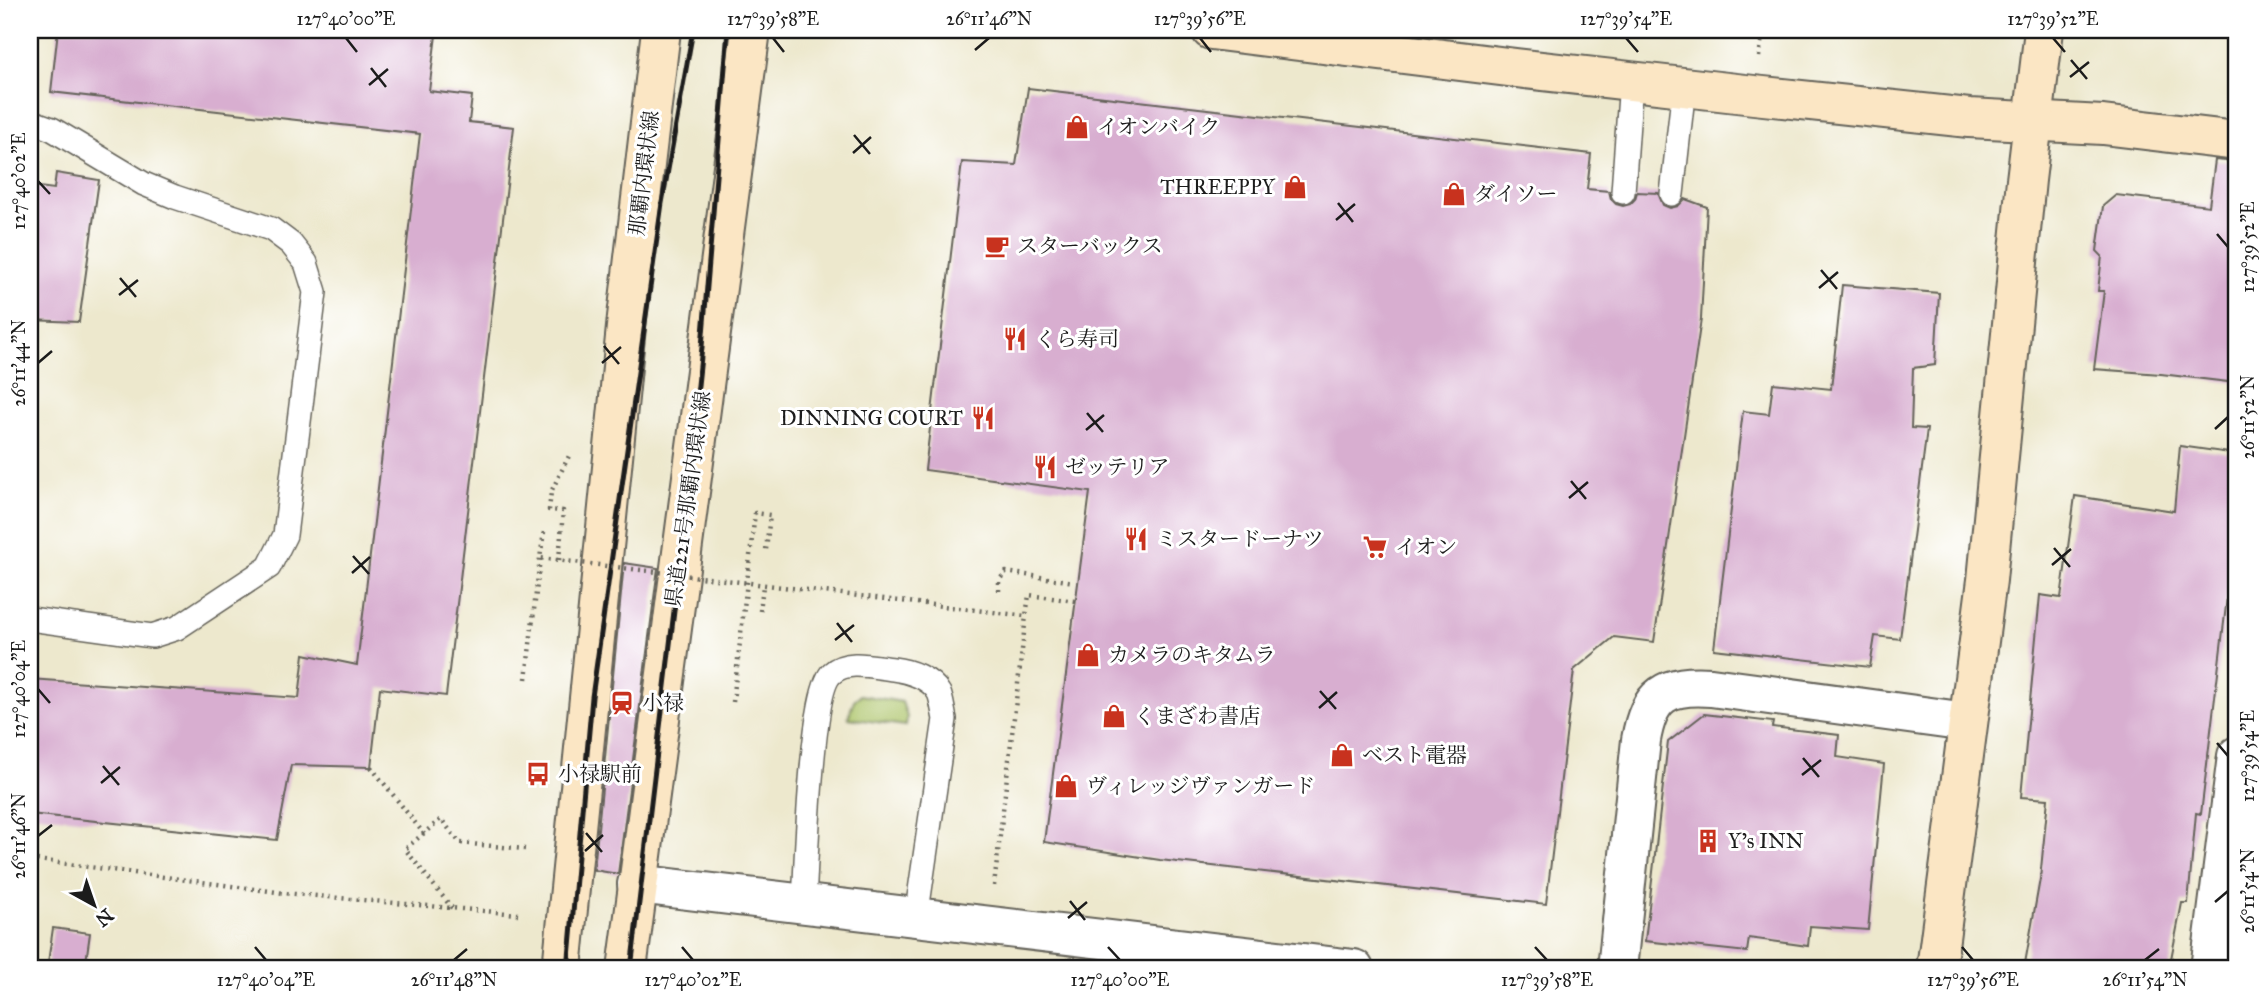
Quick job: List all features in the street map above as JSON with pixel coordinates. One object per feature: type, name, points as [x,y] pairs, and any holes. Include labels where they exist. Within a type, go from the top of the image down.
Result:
[{"type":"street","name":"那覇内環状線","points":[[562,969],[627,317],[661,30]]},
{"type":"street","name":"県道221号那覇内環状線","points":[[627,969],[751,30]]},
{"type":"street","points":[[1211,30],[1631,81],[1969,118],[2103,125],[2237,141]]},
{"type":"street","points":[[1936,969],[1987,580],[2044,30]]},
{"type":"street","points":[[1617,969],[1644,722],[1653,704],[1667,691],[1686,685],[1710,687],[1967,722]]},
{"type":"street","points":[[2210,969],[2237,756]]},
{"type":"street","points":[[637,884],[1354,969]]},
{"type":"lane","points":[[1623,192],[1631,81]]},
{"type":"lane","points":[[1672,194],[1684,86]]},
{"type":"lane","points":[[30,121],[52,129],[144,184],[175,198],[271,229],[291,244],[306,263],[315,292],[285,535],[269,567],[177,628],[152,636],[30,619]]},
{"type":"lane","points":[[804,904],[813,752],[821,698],[829,675],[839,667],[856,665],[904,670],[925,679],[939,693],[945,719],[916,918]]},
{"type":"path","points":[[1759,57],[1763,30]]},
{"type":"path","points":[[559,560],[563,511],[549,510],[551,492],[571,452]]},
{"type":"path","points":[[733,702],[755,513],[770,515],[766,550]]},
{"type":"path","points":[[526,679],[544,532]]},
{"type":"path","points":[[540,558],[1026,616]]},
{"type":"path","points":[[999,591],[999,580],[1006,572],[1074,582]]},
{"type":"path","points":[[760,611],[763,586]]},
{"type":"path","points":[[994,887],[1029,595],[1075,601]]},
{"type":"path","points":[[370,767],[424,834]]},
{"type":"path","points":[[453,908],[405,849],[441,819],[460,843],[526,849]]},
{"type":"path","points":[[30,859],[284,893],[518,914]]},
{"type":"green space","points":[[860,695],[902,702],[907,717],[906,726],[848,718],[854,700]]},
{"type":"building","points":[[58,30],[394,30],[436,35],[429,91],[472,96],[469,122],[514,127],[446,696],[380,688],[371,767],[291,765],[277,840],[30,814],[30,679],[299,698],[304,654],[357,665],[420,134],[51,92]]},
{"type":"building","name":"イオン","points":[[1028,88],[1591,154],[1587,189],[1609,191],[1616,204],[1630,204],[1637,192],[1658,193],[1663,205],[1670,208],[1678,206],[1685,199],[1707,207],[1701,319],[1654,642],[1614,637],[1574,670],[1546,904],[1160,860],[1044,842],[1090,492],[925,470],[962,162],[1016,165]]},
{"type":"building","points":[[2215,160],[2237,162],[2237,383],[2094,369],[2104,291],[2098,291],[2102,256],[2097,251],[2103,206],[2116,195],[2209,206]]},
{"type":"building","points":[[56,173],[99,180],[79,322],[30,320],[30,186],[54,189]]},
{"type":"building","points":[[1842,285],[1939,293],[1935,365],[1913,368],[1911,428],[1927,429],[1900,639],[1875,636],[1870,667],[1714,649],[1743,411],[1769,414],[1773,383],[1831,389]]},
{"type":"building","points":[[2180,446],[2237,454],[2237,545],[2235,589],[2228,589],[2201,814],[2196,813],[2188,903],[2182,903],[2169,969],[2024,969],[2040,879],[2048,799],[2021,797],[2040,595],[2061,598],[2075,496],[2174,511]]},
{"type":"building","points":[[624,563],[658,568],[618,874],[594,870]]},
{"type":"building","points":[[1704,714],[1773,722],[1772,727],[1839,735],[1837,757],[1884,764],[1868,930],[1810,926],[1808,946],[1749,938],[1747,952],[1645,941],[1668,742]]},
{"type":"building","points":[[53,928],[90,933],[85,969],[47,969]]},
{"type":"railway","points":[[568,969],[592,697],[662,203],[693,30]]},
{"type":"railway","points":[[631,969],[677,586],[702,347],[728,30]]},
{"type":"place","name":"イオンバイク","points":[[1077,127]]},
{"type":"place","name":"THREEPPY","points":[[1295,187]]},
{"type":"place","name":"ダイソー","points":[[1454,194]]},
{"type":"place","name":"スターバックス","points":[[997,246]]},
{"type":"place","name":"くら寿司","points":[[1015,339]]},
{"type":"place","name":"DINNING COURT","points":[[983,418]]},
{"type":"place","name":"ゼッテリア","points":[[1045,467]]},
{"type":"place","name":"ミスタードーナツ","points":[[1136,539]]},
{"type":"place","name":"イオン","points":[[1375,547]]},
{"type":"place","name":"カメラのキタムラ","points":[[1088,655]]},
{"type":"place","name":"小禄","points":[[622,703]]},
{"type":"place","name":"くまざわ書店","points":[[1114,716]]},
{"type":"place","name":"ベスト電器","points":[[1342,755]]},
{"type":"place","name":"小禄駅前","points":[[538,774]]},
{"type":"place","name":"ヴィレッジヴァンガード","points":[[1066,786]]},
{"type":"place","name":"Y's INN","points":[[1708,841]]}]
